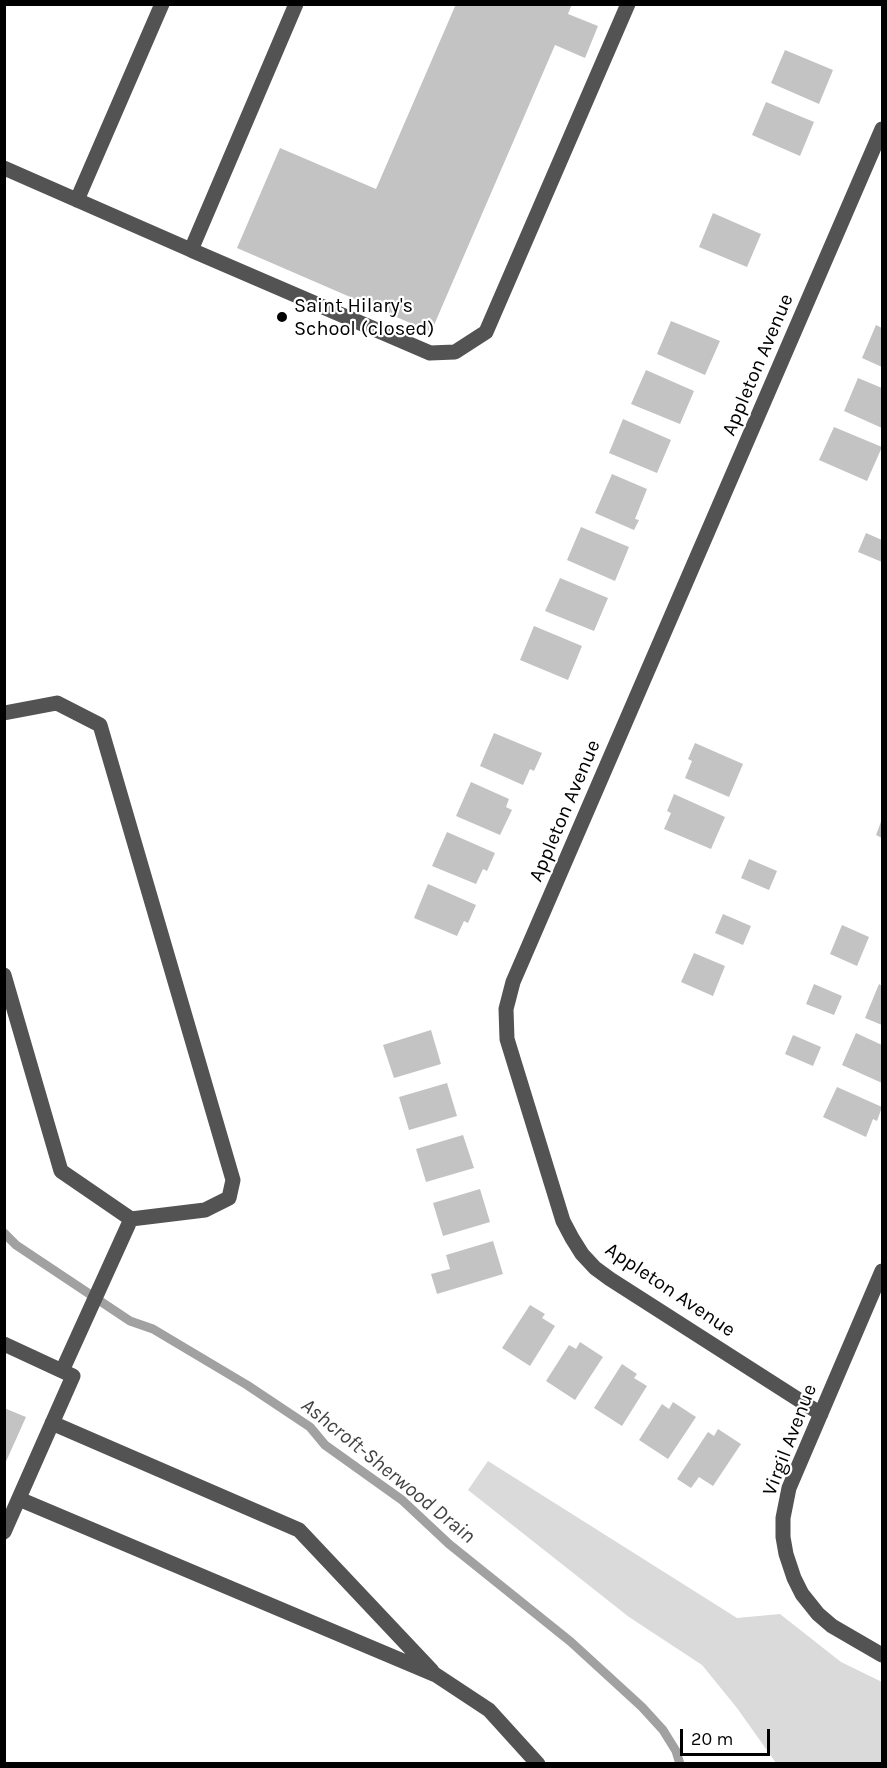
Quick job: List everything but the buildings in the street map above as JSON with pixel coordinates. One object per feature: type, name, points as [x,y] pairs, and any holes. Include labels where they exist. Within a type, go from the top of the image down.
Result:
[{"type":"street","points":[[77,200],[162,4]]},
{"type":"street","points":[[191,250],[296,4]]},
{"type":"street","points":[[4,168],[430,353],[455,352],[486,332],[628,4]]},
{"type":"street","name":"Appleton Avenue","points":[[821,1414],[610,1279],[582,1254],[572,1238],[560,1209],[507,1039],[506,1010],[513,982],[882,129]]},
{"type":"street","points":[[4,713],[57,703],[100,725],[233,1180],[229,1198],[205,1210],[131,1219],[61,1171],[4,975]]},
{"type":"street","points":[[62,1371],[131,1219]]},
{"type":"street","name":"Virgil Avenue","points":[[882,1271],[789,1488],[783,1518],[786,1554],[802,1594],[818,1614],[832,1626],[882,1655]]},
{"type":"street","points":[[4,1344],[73,1376],[4,1532]]},
{"type":"street","points":[[52,1423],[299,1530],[436,1675]]},
{"type":"street","points":[[19,1499],[436,1675],[489,1710],[538,1764]]},
{"type":"shaded area","points":[[488,1461],[737,1618],[780,1614],[841,1662],[882,1682],[882,1763],[776,1763],[737,1708],[702,1665],[629,1617],[468,1490]]},
{"type":"waterway","name":"Ashcroft-Sherwood Drain","points":[[4,1233],[16,1245],[130,1321],[153,1329],[247,1385],[310,1427],[325,1445],[402,1500],[449,1544],[571,1642],[642,1707],[663,1730],[676,1751],[680,1764]]},
{"type":"place","name":"Saint Hilary's School (closed)","points":[[282,317]]}]
